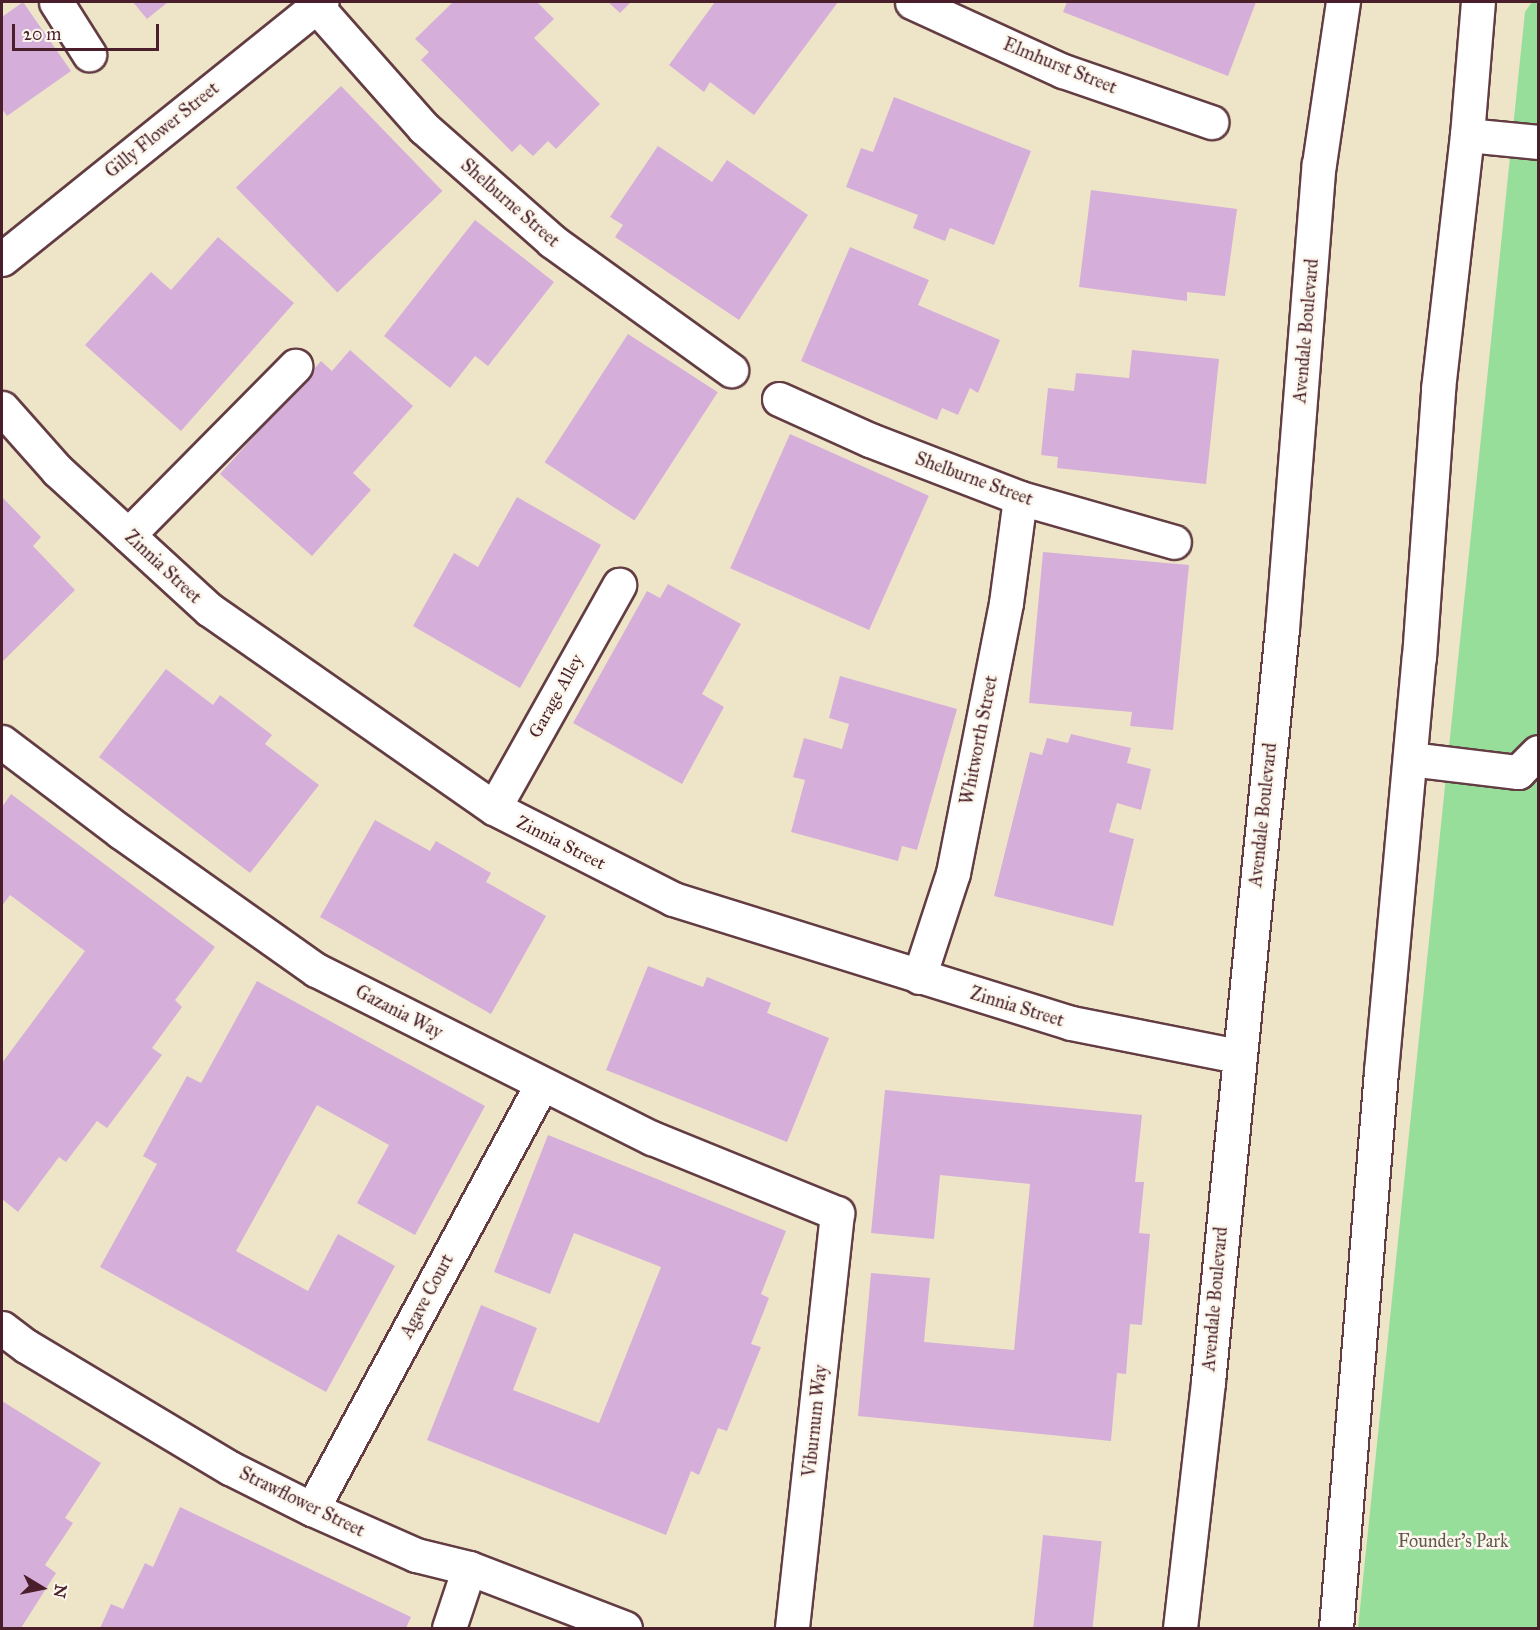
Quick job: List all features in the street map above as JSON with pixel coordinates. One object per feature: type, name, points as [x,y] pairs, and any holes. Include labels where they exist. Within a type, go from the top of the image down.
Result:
[{"type":"street","points":[[56,2],[89,54]]},
{"type":"street","name":"Elmhurst Street","points":[[912,2],[1064,71],[1211,122]]},
{"type":"street","name":"Avendale Boulevard","points":[[1180,1629],[1208,1382],[1238,1056],[1282,629],[1319,164],[1343,2]]},
{"type":"street","points":[[1336,1629],[1410,759],[1438,389],[1467,135],[1478,2]]},
{"type":"street","name":"Gilly Flower Street","points":[[2,259],[319,4]]},
{"type":"street","name":"Shelburne Street","points":[[319,4],[424,128],[552,241],[731,370]]},
{"type":"street","points":[[1467,135],[1539,142]]},
{"type":"street","points":[[128,535],[295,366]]},
{"type":"street","name":"Shelburne Street","points":[[779,399],[870,440],[1020,498],[1174,542]]},
{"type":"street","name":"Zinnia Street","points":[[2,408],[57,470],[210,610],[494,808],[673,899],[1071,1023],[1238,1056]]},
{"type":"street","name":"Whitworth Street","points":[[919,977],[953,873],[1006,603],[1020,498]]},
{"type":"street","name":"Garage Alley","points":[[494,808],[619,585]]},
{"type":"street","name":"Gazania Way","points":[[2,742],[121,832],[316,970],[652,1138],[837,1213]]},
{"type":"street","points":[[1410,759],[1518,771],[1539,752]]},
{"type":"street","name":"Agave Court","points":[[312,1509],[542,1084]]},
{"type":"street","name":"Viburnum Way","points":[[792,1629],[837,1213]]},
{"type":"street","name":"Strawflower Street","points":[[2,1328],[26,1346],[230,1468],[312,1509],[416,1555],[469,1568],[625,1629]]},
{"type":"street","points":[[449,1629],[469,1568]]},
{"type":"green space","name":"Founder's Park","points":[[1532,2],[1538,2],[1538,1628],[1358,1628],[1525,12]]},
{"type":"building","points":[[23,2],[71,71],[7,116],[2,109],[2,17]]},
{"type":"building","points":[[133,2],[168,2],[147,19]]},
{"type":"building","points":[[453,2],[537,2],[554,19],[534,38],[600,104],[556,149],[548,141],[533,156],[520,144],[512,152],[421,60],[429,52],[415,39]]},
{"type":"building","points":[[608,2],[631,2],[620,13]]},
{"type":"building","points":[[715,2],[838,2],[754,115],[710,82],[704,92],[669,65]]},
{"type":"building","points":[[1067,2],[1256,2],[1228,76],[1063,12]]},
{"type":"building","points":[[341,86],[442,191],[337,292],[236,187]]},
{"type":"building","points":[[894,97],[1031,151],[994,245],[950,228],[945,241],[913,228],[918,215],[846,187],[861,148],[873,152]]},
{"type":"building","points":[[658,146],[712,182],[727,160],[808,215],[739,320],[615,237],[623,225],[610,217]]},
{"type":"building","points":[[1091,190],[1237,209],[1225,296],[1187,292],[1187,301],[1079,287]]},
{"type":"building","points":[[475,220],[554,282],[488,366],[475,356],[450,388],[384,336]]},
{"type":"building","points":[[218,237],[294,303],[181,431],[85,345],[151,272],[171,290]]},
{"type":"building","points":[[850,247],[929,280],[918,305],[1000,340],[978,393],[970,388],[958,415],[942,408],[937,420],[801,361]]},
{"type":"building","points":[[628,334],[718,392],[634,521],[545,462]]},
{"type":"building","points":[[350,350],[413,406],[353,473],[371,490],[312,556],[220,474],[321,361],[332,371]]},
{"type":"building","points":[[1132,350],[1219,359],[1206,484],[1057,468],[1058,457],[1041,455],[1048,388],[1074,391],[1076,373],[1129,378]]},
{"type":"building","points":[[790,434],[929,496],[869,630],[730,568]]},
{"type":"building","points":[[2,497],[41,537],[33,546],[75,590],[2,662]]},
{"type":"building","points":[[517,497],[601,545],[520,688],[413,626],[454,553],[478,567]]},
{"type":"building","points":[[1043,552],[1189,565],[1173,730],[1130,726],[1132,712],[1029,703]]},
{"type":"building","points":[[668,584],[741,624],[702,694],[724,707],[682,784],[573,723],[647,591],[660,598]]},
{"type":"building","points":[[166,669],[213,705],[220,695],[272,735],[265,744],[319,785],[250,873],[99,757]]},
{"type":"building","points":[[840,676],[957,709],[917,850],[902,846],[898,861],[791,832],[805,780],[793,777],[804,738],[842,749],[849,724],[829,718]]},
{"type":"building","points":[[1071,734],[1131,748],[1127,763],[1151,769],[1141,810],[1117,803],[1109,832],[1134,839],[1113,926],[994,896],[1030,752],[1042,755],[1047,738],[1068,743]]},
{"type":"building","points":[[11,794],[215,947],[175,1000],[182,1007],[152,1048],[162,1055],[107,1128],[97,1121],[66,1162],[59,1157],[18,1212],[2,1199],[2,1063],[85,951],[10,895],[2,906],[2,807]]},
{"type":"building","points":[[375,820],[430,851],[436,841],[491,873],[486,882],[546,916],[491,1014],[320,917]]},
{"type":"building","points":[[648,966],[703,987],[707,977],[771,1003],[767,1013],[829,1038],[787,1142],[606,1070]]},
{"type":"building","points":[[257,981],[485,1106],[415,1235],[357,1203],[389,1145],[317,1105],[236,1251],[308,1291],[338,1234],[395,1266],[326,1392],[100,1267],[157,1164],[143,1156],[187,1076],[201,1083]]},
{"type":"building","points":[[885,1090],[1142,1115],[1135,1182],[1144,1182],[1139,1233],[1150,1234],[1142,1325],[1130,1324],[1126,1374],[1117,1373],[1111,1441],[858,1416],[871,1273],[930,1278],[924,1342],[1014,1350],[1030,1184],[940,1175],[934,1239],[871,1233]]},
{"type":"building","points":[[548,1135],[786,1231],[761,1294],[769,1298],[751,1344],[761,1347],[727,1431],[718,1428],[699,1475],[691,1471],[666,1535],[427,1440],[481,1305],[537,1328],[513,1390],[599,1423],[661,1267],[574,1233],[550,1294],[494,1272]]},
{"type":"building","points":[[2,1401],[101,1463],[65,1518],[73,1523],[45,1565],[56,1573],[21,1628],[2,1628]]},
{"type":"building","points":[[180,1507],[411,1617],[406,1628],[100,1628],[111,1604],[123,1609],[145,1563],[153,1567]]},
{"type":"building","points":[[1043,1535],[1102,1541],[1093,1628],[1033,1627]]}]
